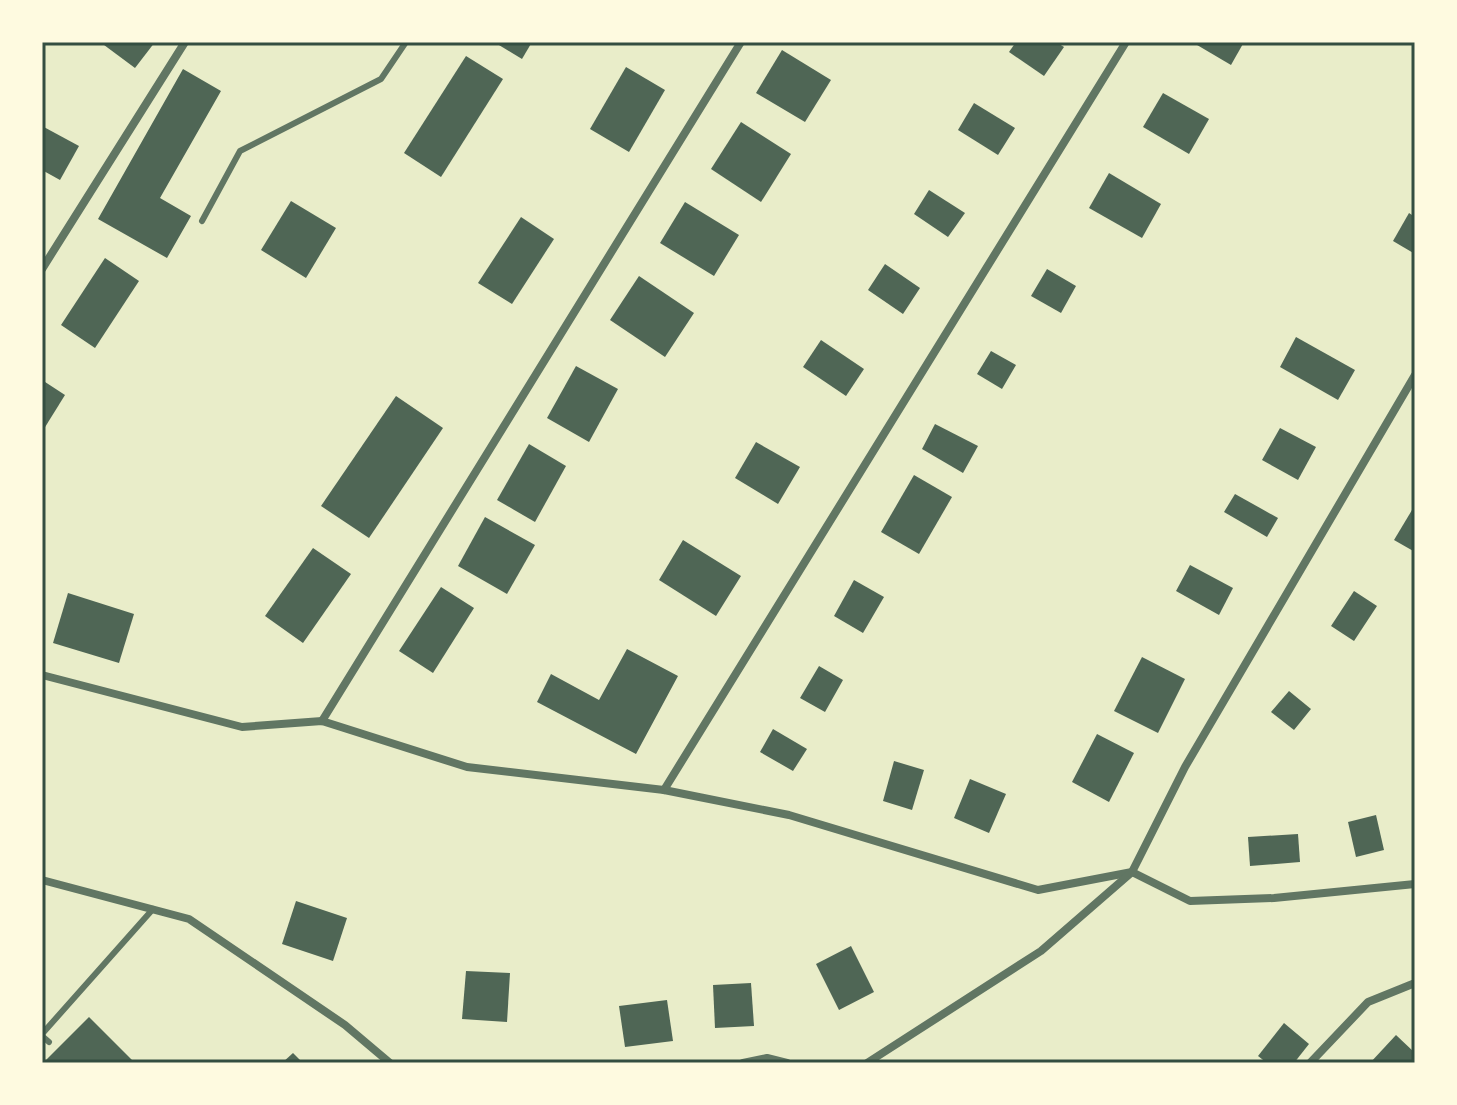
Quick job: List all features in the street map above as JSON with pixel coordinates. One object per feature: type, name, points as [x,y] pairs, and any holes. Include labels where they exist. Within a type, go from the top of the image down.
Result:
[{"type":"street","points":[[42,269],[185,42]]},
{"type":"street","points":[[322,721],[741,42]]},
{"type":"street","points":[[664,790],[1126,42]]},
{"type":"street","points":[[867,1063],[1041,951],[1132,872],[1185,767],[1415,375]]},
{"type":"street","points":[[42,675],[242,727],[322,721],[467,767],[664,790],[789,815],[1038,890],[1132,872],[1190,901],[1274,898],[1415,884]]},
{"type":"street","points":[[42,880],[189,919],[345,1025],[390,1063]]},
{"type":"street","points":[[1310,1063],[1368,1002],[1415,983]]},
{"type":"street","points":[[743,1063],[767,1058],[787,1063]]},
{"type":"lane","points":[[202,221],[240,151],[381,79],[406,42]]},
{"type":"lane","points":[[49,1042],[42,1035],[153,909]]},
{"type":"building","points":[[100,42],[155,42],[135,68]]},
{"type":"building","points":[[494,42],[532,42],[522,59]]},
{"type":"building","points":[[1016,42],[1056,42],[1064,47],[1044,76],[1009,52]]},
{"type":"building","points":[[1192,42],[1244,42],[1231,65]]},
{"type":"building","points":[[782,50],[831,80],[805,122],[756,93]]},
{"type":"building","points":[[466,56],[503,79],[441,177],[404,153]]},
{"type":"building","points":[[626,67],[665,90],[629,152],[590,129]]},
{"type":"building","points":[[183,69],[221,91],[160,198],[191,216],[167,258],[98,219]]},
{"type":"building","points":[[1163,93],[1209,119],[1189,154],[1143,127]]},
{"type":"building","points":[[974,103],[1015,128],[998,155],[958,130]]},
{"type":"building","points":[[741,122],[791,154],[761,202],[711,169]]},
{"type":"building","points":[[42,126],[79,146],[60,180],[42,170]]},
{"type":"building","points":[[1109,173],[1161,204],[1142,238],[1089,208]]},
{"type":"building","points":[[929,190],[965,213],[948,237],[914,214]]},
{"type":"building","points":[[291,201],[336,228],[306,278],[261,250]]},
{"type":"building","points":[[685,202],[739,235],[714,276],[660,243]]},
{"type":"building","points":[[1409,213],[1415,217],[1415,254],[1393,241]]},
{"type":"building","points":[[521,217],[554,239],[512,304],[478,283]]},
{"type":"building","points":[[105,258],[139,281],[95,348],[61,325]]},
{"type":"building","points":[[885,264],[920,288],[903,314],[868,290]]},
{"type":"building","points":[[1047,269],[1076,286],[1061,313],[1031,296]]},
{"type":"building","points":[[639,276],[694,313],[665,357],[610,320]]},
{"type":"building","points":[[1296,337],[1355,370],[1338,400],[1280,367]]},
{"type":"building","points":[[821,340],[864,369],[846,396],[803,367]]},
{"type":"building","points":[[991,351],[1016,365],[1002,389],[977,374]]},
{"type":"building","points":[[576,366],[618,389],[589,442],[547,418]]},
{"type":"building","points":[[42,380],[65,395],[42,432]]},
{"type":"building","points":[[396,396],[443,428],[369,538],[321,506]]},
{"type":"building","points":[[935,424],[978,446],[963,473],[922,449]]},
{"type":"building","points":[[1280,428],[1316,447],[1298,480],[1262,460]]},
{"type":"building","points":[[756,442],[800,467],[778,504],[735,478]]},
{"type":"building","points":[[529,444],[566,466],[535,522],[497,500]]},
{"type":"building","points":[[914,475],[952,497],[919,554],[881,532]]},
{"type":"building","points":[[1235,494],[1278,518],[1267,537],[1224,512]]},
{"type":"building","points":[[1412,510],[1415,512],[1415,552],[1394,540]]},
{"type":"building","points":[[485,517],[535,545],[507,594],[458,566]]},
{"type":"building","points":[[683,540],[741,576],[716,616],[659,580]]},
{"type":"building","points":[[313,548],[351,574],[303,643],[265,616]]},
{"type":"building","points":[[1190,565],[1233,588],[1219,615],[1176,591]]},
{"type":"building","points":[[854,580],[884,597],[863,633],[834,616]]},
{"type":"building","points":[[441,587],[474,608],[433,673],[399,651]]},
{"type":"building","points":[[1354,591],[1377,606],[1354,641],[1331,626]]},
{"type":"building","points":[[68,593],[134,614],[119,663],[53,643]]},
{"type":"building","points":[[627,649],[678,676],[636,754],[537,702],[551,674],[599,700]]},
{"type":"building","points":[[1142,657],[1185,679],[1158,733],[1114,711]]},
{"type":"building","points":[[819,666],[843,680],[825,712],[800,698]]},
{"type":"building","points":[[1289,691],[1311,709],[1294,730],[1271,712]]},
{"type":"building","points":[[773,729],[807,749],[793,771],[760,752]]},
{"type":"building","points":[[1097,734],[1134,753],[1109,802],[1072,782]]},
{"type":"building","points":[[894,761],[924,770],[912,810],[883,801]]},
{"type":"building","points":[[970,779],[1006,794],[989,833],[954,818]]},
{"type":"building","points":[[1376,815],[1384,850],[1356,857],[1348,822]]},
{"type":"building","points":[[1298,834],[1300,862],[1250,866],[1248,837]]},
{"type":"building","points":[[296,901],[347,918],[333,961],[282,944]]},
{"type":"building","points":[[851,946],[874,992],[839,1010],[816,964]]},
{"type":"building","points":[[466,971],[510,973],[507,1022],[462,1019]]},
{"type":"building","points":[[751,983],[754,1026],[715,1028],[713,985]]},
{"type":"building","points":[[667,1000],[673,1041],[625,1047],[619,1006]]},
{"type":"building","points":[[89,1017],[135,1063],[46,1063]]},
{"type":"building","points":[[1284,1023],[1309,1044],[1294,1063],[1267,1063],[1258,1056]]},
{"type":"building","points":[[1396,1035],[1415,1053],[1414,1063],[1370,1063]]},
{"type":"building","points":[[293,1053],[303,1063],[282,1063]]}]
